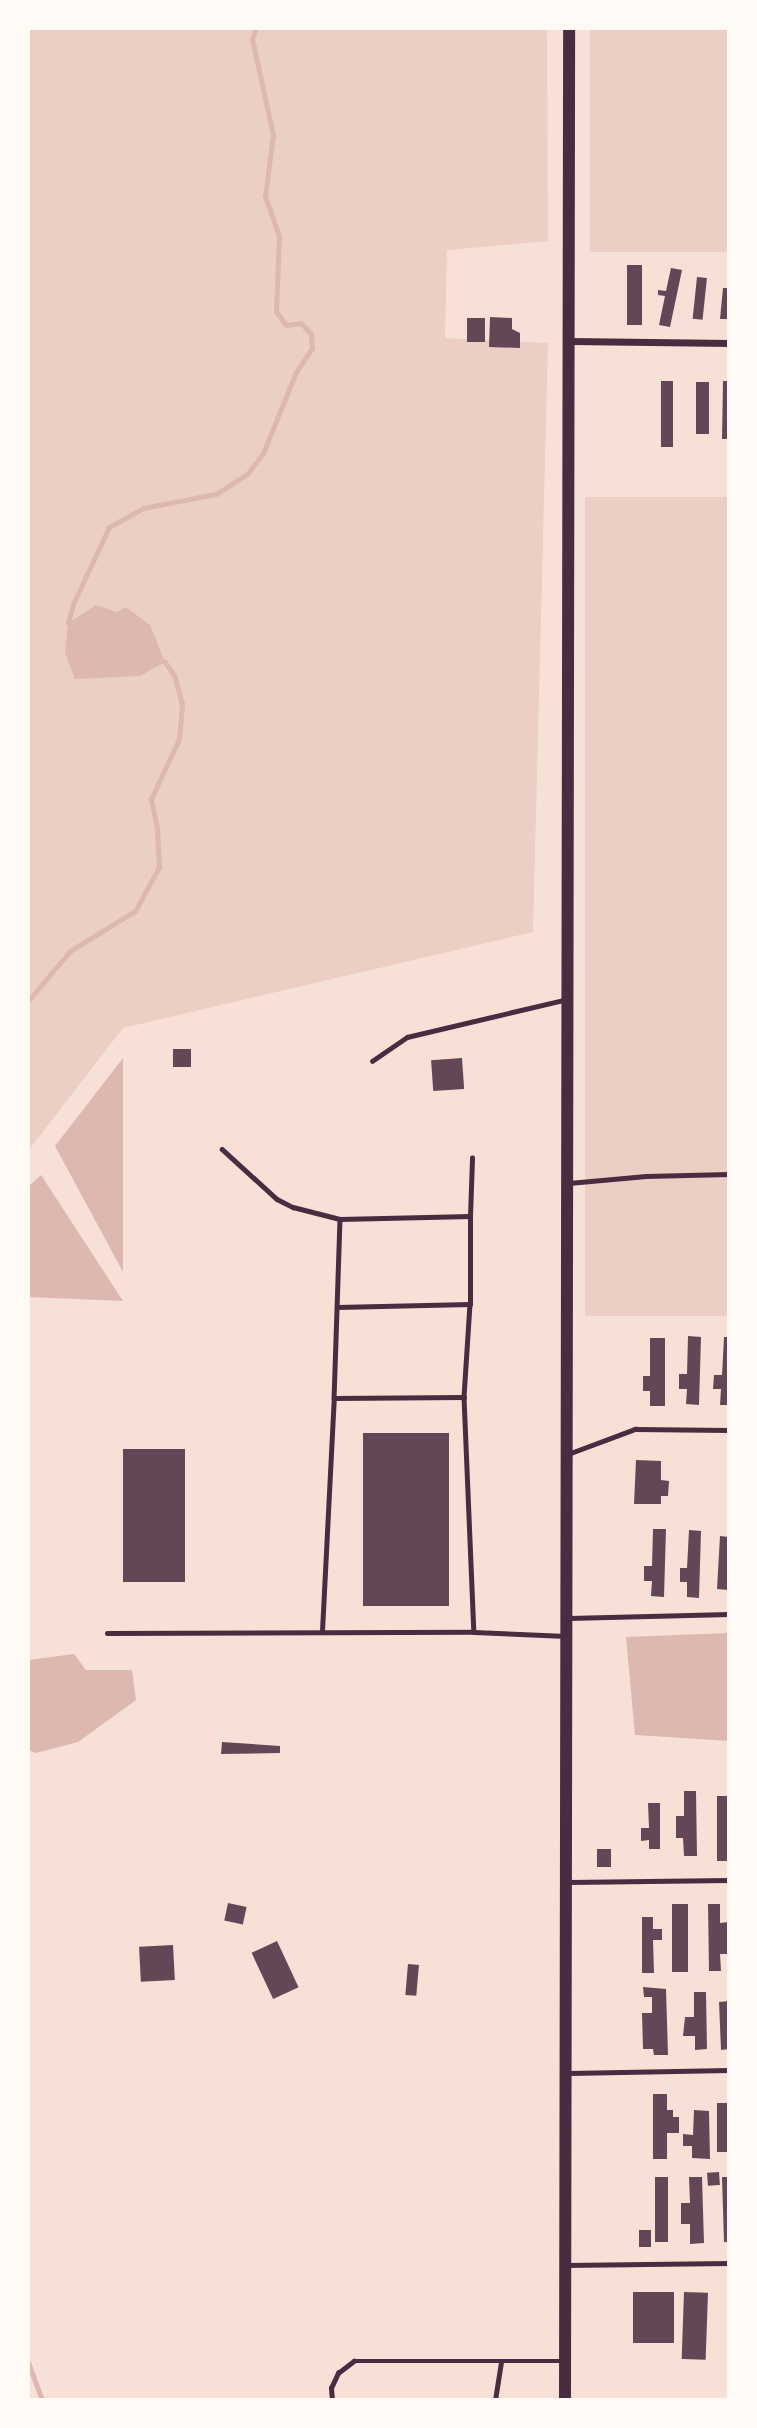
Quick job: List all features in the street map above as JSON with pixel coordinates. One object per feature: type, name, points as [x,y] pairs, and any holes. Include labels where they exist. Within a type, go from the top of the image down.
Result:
[{"type":"street","points":[[565,2400],[569,28]]},
{"type":"street","points":[[570,341],[729,342]]},
{"type":"lane","points":[[372,1061],[407,1037],[568,999]]},
{"type":"lane","points":[[222,1149],[277,1199],[293,1208],[340,1219],[470,1216]]},
{"type":"lane","points":[[472,1158],[470,1304],[464,1397],[474,1632]]},
{"type":"lane","points":[[568,1183],[646,1176],[729,1174]]},
{"type":"lane","points":[[322,1631],[340,1219]]},
{"type":"lane","points":[[337,1307],[470,1304]]},
{"type":"lane","points":[[334,1398],[464,1397]]},
{"type":"lane","points":[[567,1455],[635,1429],[729,1430]]},
{"type":"lane","points":[[567,1618],[729,1614]]},
{"type":"lane","points":[[107,1633],[322,1631],[474,1632],[567,1636]]},
{"type":"lane","points":[[566,1882],[729,1880]]},
{"type":"lane","points":[[566,2073],[729,2070]]},
{"type":"lane","points":[[565,2265],[729,2263]]},
{"type":"lane","points":[[332,2400],[331,2388],[338,2373],[354,2361],[565,2361]]},
{"type":"lane","points":[[495,2400],[501,2361]]},
{"type":"shaded area","points":[[28,28],[547,28],[548,241],[447,250],[445,338],[548,343],[533,932],[123,1028],[28,1151]]},
{"type":"shaded area","points":[[590,28],[729,28],[729,252],[590,252]]},
{"type":"shaded area","points":[[585,497],[729,497],[729,1316],[585,1316]]},
{"type":"shaded area","points":[[96,605],[117,612],[126,607],[150,625],[165,662],[140,676],[75,679],[65,653],[68,623]]},
{"type":"shaded area","points":[[123,1058],[123,1272],[55,1146]]},
{"type":"shaded area","points":[[41,1175],[123,1301],[28,1297],[28,1187]]},
{"type":"shaded area","points":[[729,1633],[729,1741],[635,1735],[626,1637]]},
{"type":"shaded area","points":[[74,1654],[86,1670],[132,1670],[136,1700],[78,1742],[36,1753],[28,1750],[28,1660]]},
{"type":"building","points":[[627,265],[642,265],[642,325],[627,325]]},
{"type":"building","points":[[671,268],[682,270],[670,327],[659,325],[665,296],[658,295],[658,290],[666,291]]},
{"type":"building","points":[[697,277],[707,278],[703,320],[693,319]]},
{"type":"building","points":[[723,288],[729,288],[729,319],[720,319]]},
{"type":"building","points":[[490,317],[512,318],[512,329],[520,333],[520,348],[489,347]]},
{"type":"building","points":[[467,318],[485,318],[485,342],[467,342]]},
{"type":"building","points":[[661,381],[673,381],[673,447],[661,447]]},
{"type":"building","points":[[723,381],[729,381],[729,439],[722,439]]},
{"type":"building","points":[[696,382],[709,382],[709,434],[696,434]]},
{"type":"building","points":[[173,1049],[191,1049],[191,1067],[173,1067]]},
{"type":"building","points":[[462,1058],[464,1089],[433,1091],[431,1060]]},
{"type":"building","points":[[688,1336],[701,1337],[699,1405],[686,1404],[687,1389],[679,1389],[679,1374],[687,1374]]},
{"type":"building","points":[[724,1337],[729,1337],[729,1405],[720,1405],[721,1389],[713,1389],[714,1375],[722,1375]]},
{"type":"building","points":[[650,1338],[665,1338],[665,1406],[650,1406],[650,1391],[643,1391],[643,1376],[650,1376]]},
{"type":"building","points":[[363,1433],[449,1433],[449,1606],[363,1606]]},
{"type":"building","points":[[123,1449],[185,1449],[185,1582],[123,1582]]},
{"type":"building","points":[[636,1460],[661,1461],[661,1480],[669,1481],[668,1496],[661,1496],[661,1504],[634,1504]]},
{"type":"building","points":[[653,1529],[666,1529],[664,1597],[651,1596],[652,1581],[644,1581],[644,1566],[652,1566]]},
{"type":"building","points":[[689,1530],[701,1531],[699,1598],[687,1597],[687,1582],[680,1582],[680,1568],[687,1568]]},
{"type":"building","points":[[720,1536],[729,1537],[728,1590],[717,1589]]},
{"type":"building","points":[[222,1742],[280,1746],[280,1753],[221,1754]]},
{"type":"building","points":[[684,1791],[696,1791],[697,1856],[684,1856],[683,1838],[676,1838],[676,1816],[684,1816]]},
{"type":"building","points":[[717,1796],[729,1796],[729,1861],[717,1861]]},
{"type":"building","points":[[648,1803],[660,1803],[660,1849],[649,1849],[649,1840],[641,1841],[641,1828],[649,1828]]},
{"type":"building","points":[[597,1849],[611,1849],[611,1867],[597,1867]]},
{"type":"building","points":[[228,1903],[247,1907],[243,1925],[224,1921]]},
{"type":"building","points":[[672,1904],[688,1904],[688,1972],[672,1972]]},
{"type":"building","points":[[708,1904],[720,1904],[720,1923],[728,1922],[729,1954],[720,1954],[721,1971],[709,1971]]},
{"type":"building","points":[[642,1917],[653,1917],[653,1929],[662,1929],[662,1940],[653,1940],[654,1973],[642,1973]]},
{"type":"building","points":[[277,1941],[299,1987],[273,1999],[252,1953]]},
{"type":"building","points":[[173,1945],[175,1980],[141,1982],[139,1947]]},
{"type":"building","points":[[408,1964],[419,1965],[416,1996],[405,1995]]},
{"type":"building","points":[[643,1987],[666,1989],[668,2055],[654,2055],[653,2049],[643,2049],[642,2013],[652,2013],[652,1997],[644,1997]]},
{"type":"building","points":[[694,1992],[706,1992],[707,2049],[695,2050],[695,2036],[683,2036],[685,2017],[694,2017]]},
{"type":"building","points":[[729,2001],[729,2049],[721,2050],[719,2002]]},
{"type":"building","points":[[653,2094],[667,2094],[667,2110],[673,2110],[673,2117],[679,2117],[679,2133],[667,2133],[667,2159],[653,2159]]},
{"type":"building","points":[[717,2103],[729,2103],[729,2152],[717,2152]]},
{"type":"building","points":[[694,2110],[709,2111],[710,2159],[692,2158],[692,2146],[683,2146],[683,2134],[693,2135]]},
{"type":"building","points":[[719,2172],[720,2185],[708,2186],[707,2173]]},
{"type":"building","points":[[655,2177],[668,2177],[668,2242],[655,2242]]},
{"type":"building","points":[[689,2177],[702,2177],[704,2243],[690,2244],[690,2224],[681,2224],[681,2203],[690,2203]]},
{"type":"building","points":[[722,2177],[729,2177],[729,2242],[724,2242]]},
{"type":"building","points":[[639,2230],[651,2230],[651,2247],[639,2247]]},
{"type":"building","points":[[633,2292],[674,2292],[674,2343],[633,2343]]},
{"type":"building","points":[[684,2292],[708,2293],[706,2360],[682,2359]]},
{"type":"waterway","points":[[74,626],[68,623],[73,604],[109,527],[143,508],[216,494],[248,473],[263,453],[296,372],[312,348],[311,334],[301,323],[286,325],[276,311],[279,236],[265,196],[273,135],[252,39],[256,28]]},
{"type":"waterway","points":[[28,1001],[70,951],[135,911],[159,867],[157,828],[151,799],[179,739],[182,704],[174,675],[165,662],[158,659]]},
{"type":"waterway","points":[[28,2362],[42,2400]]}]
